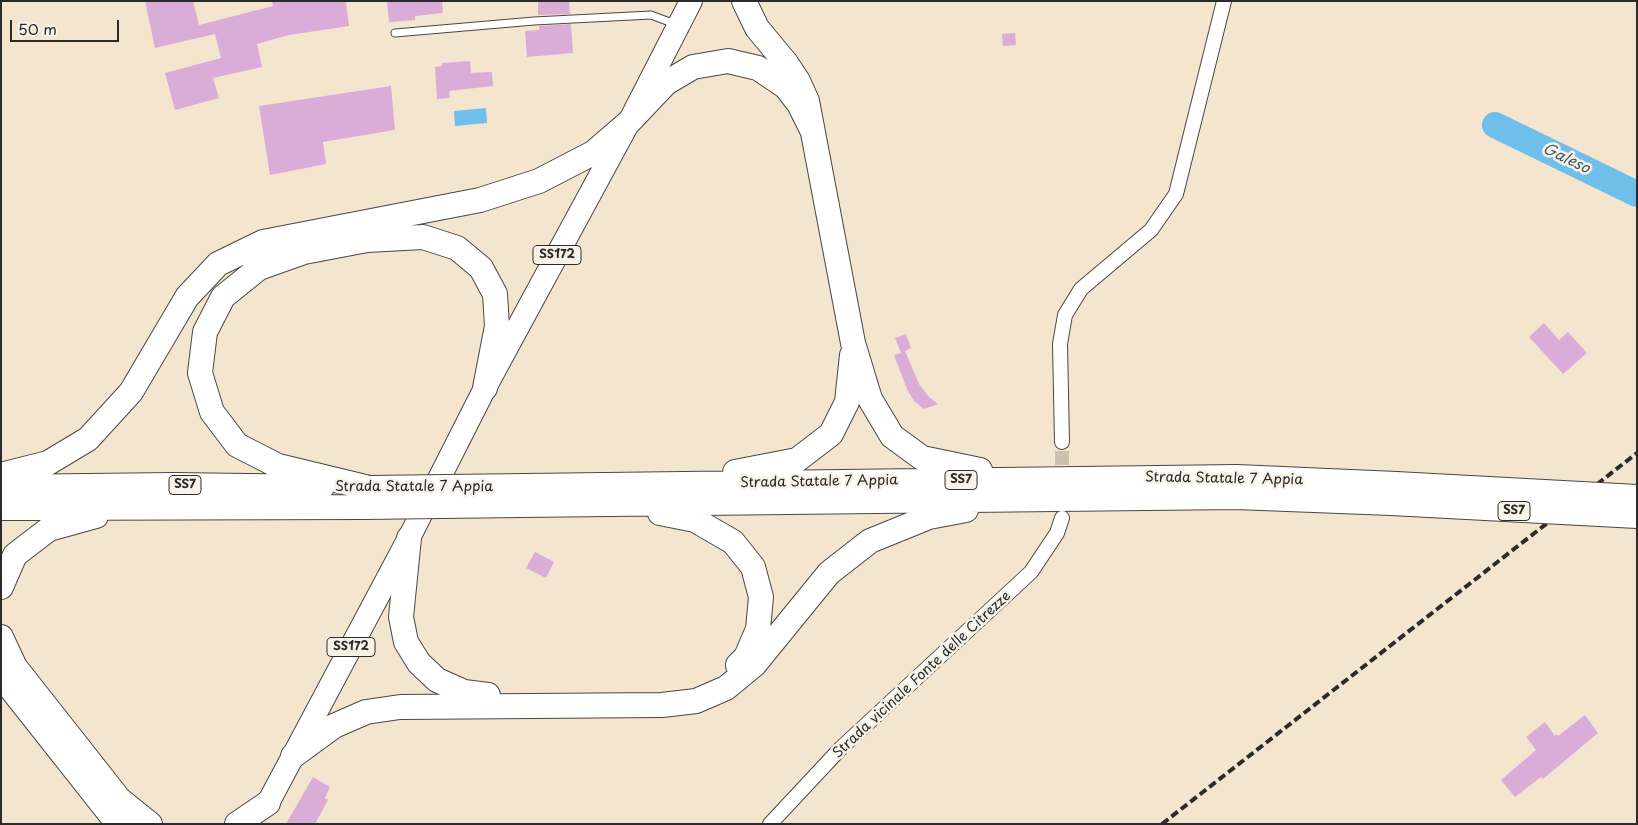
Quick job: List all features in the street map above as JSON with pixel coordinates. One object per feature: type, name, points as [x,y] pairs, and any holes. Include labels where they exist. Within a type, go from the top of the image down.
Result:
[{"type":"highway","points":[[744,1],[757,28],[798,81],[807,101],[853,343],[870,399],[892,436],[922,458],[1024,488]]},
{"type":"highway","points":[[1,475],[48,463],[88,439],[131,392],[187,297],[218,264],[263,242],[480,200],[539,181],[592,153],[629,122],[666,83],[693,67],[728,61],[758,68],[786,87],[799,104],[814,132]]},
{"type":"highway","points":[[366,497],[278,466],[237,445],[212,412],[200,373],[205,332],[223,297],[259,268],[304,252],[368,240],[423,237],[457,248],[481,268],[496,294],[497,326],[485,388]]},
{"type":"highway","points":[[678,483],[797,460],[831,434],[847,402],[853,343]]},
{"type":"highway","name":"Strada Statale 7 Appia","points":[[1,508],[126,508],[366,497],[523,495],[678,483],[1024,488],[1236,496],[1393,493],[1637,497]]},
{"type":"highway","name":"Strada Statale 7 Appia","points":[[1,487],[174,485],[366,497]]},
{"type":"highway","points":[[293,756],[334,726],[366,712],[400,707],[662,705],[696,701],[726,688],[754,665],[829,573],[870,541],[929,517],[1024,488]]},
{"type":"highway","name":"Strada Statale 7 Appia","points":[[523,495],[609,504],[1024,488]]},
{"type":"highway","name":"Strada Statale 7 Appia","points":[[1393,493],[1637,516]]},
{"type":"highway","points":[[409,538],[401,617],[406,642],[419,663],[437,680],[464,692],[495,696],[660,696],[694,692],[721,680],[746,657],[758,629],[761,597],[753,567],[733,542],[695,520],[609,504]]},
{"type":"highway","points":[[1,586],[15,554],[49,529],[126,508]]},
{"type":"highway","points":[[1,637],[15,667],[119,799],[150,824]]},
{"type":"highway","points":[[1,676],[118,824]]},
{"type":"highway","points":[[237,824],[268,803]]},
{"type":"main road","name":"SS172","points":[[268,803],[409,538],[485,388],[629,122],[690,1]]},
{"type":"street","points":[[1062,442],[1060,344],[1065,315],[1080,289],[1151,230],[1176,194],[1224,1]]},
{"type":"street","name":"Strada vicinale Fonte delle Citrezze","points":[[770,824],[841,748],[1031,572],[1057,533],[1062,518]]},
{"type":"lane","points":[[395,33],[534,21],[651,15],[678,25]]},
{"type":"water","points":[[486,108],[487,123],[455,126],[454,111]]},
{"type":"building","points":[[145,1],[193,1],[199,25],[273,6],[272,1],[346,1],[349,26],[289,35],[257,44],[262,67],[213,78],[219,98],[175,110],[165,73],[221,58],[215,34],[155,48]]},
{"type":"building","points":[[387,1],[442,1],[443,13],[415,16],[415,20],[389,22]]},
{"type":"building","points":[[538,1],[569,1],[570,14],[538,15]]},
{"type":"building","points":[[571,24],[573,53],[527,57],[525,31],[539,30],[539,26]]},
{"type":"building","points":[[1015,33],[1016,45],[1003,46],[1002,34]]},
{"type":"building","points":[[470,61],[471,73],[492,72],[493,86],[449,91],[450,98],[437,99],[435,67],[442,66],[442,63]]},
{"type":"building","points":[[391,86],[395,130],[323,142],[326,164],[270,175],[259,106]]},
{"type":"building","points":[[1544,323],[1559,340],[1568,332],[1587,353],[1563,374],[1529,337]]},
{"type":"building","points":[[906,334],[911,348],[905,351],[919,384],[928,396],[938,404],[924,409],[914,401],[907,389],[894,355],[901,353],[895,338]]},
{"type":"building","points":[[535,552],[554,562],[546,578],[526,568]]},
{"type":"building","points":[[1585,715],[1598,733],[1543,779],[1541,777],[1515,797],[1501,780],[1536,750],[1526,737],[1545,722],[1555,736],[1557,734],[1558,736]]},
{"type":"building","points":[[313,777],[330,787],[325,798],[328,800],[315,824],[286,824]]},
{"type":"waterway","name":"Galeso","points":[[1495,125],[1637,194]]},
{"type":"tunnel","points":[[1062,442],[1062,486]]},
{"type":"railway","points":[[1162,824],[1637,453]]}]
